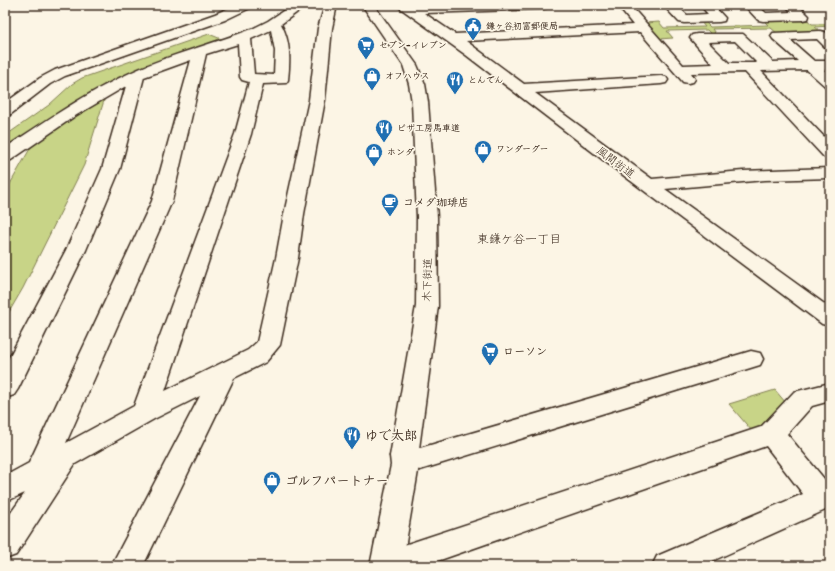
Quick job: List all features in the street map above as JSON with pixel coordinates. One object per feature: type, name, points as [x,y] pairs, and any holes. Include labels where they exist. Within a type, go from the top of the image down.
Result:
[{"type":"street","points":[[5,111],[45,81],[60,73],[220,18],[246,5]]},
{"type":"street","points":[[5,156],[94,99],[137,76],[244,36],[274,23],[301,5]]},
{"type":"street","points":[[5,490],[144,412],[257,356],[268,345],[287,258],[294,214],[317,100],[325,28],[331,5]]},
{"type":"street","name":"木下街道","points":[[368,5],[410,65],[417,84],[420,102],[427,217],[427,306],[404,456],[405,465],[386,566]]},
{"type":"street","points":[[406,8],[542,5]]},
{"type":"street","points":[[623,5],[690,81]]},
{"type":"street","points":[[669,5],[684,19],[719,18],[706,5]]},
{"type":"street","points":[[750,5],[763,17],[803,16],[791,5]]},
{"type":"street","name":"風間街道","points":[[406,8],[451,38],[830,319]]},
{"type":"street","points":[[435,27],[541,22]]},
{"type":"street","points":[[244,36],[247,77],[281,80],[283,63],[282,41],[274,23]]},
{"type":"street","points":[[451,38],[643,28]]},
{"type":"street","points":[[830,44],[820,35],[778,36],[830,83]]},
{"type":"street","points":[[724,67],[697,38],[738,37],[769,66]]},
{"type":"street","points":[[40,470],[162,201],[200,52]]},
{"type":"street","points":[[679,69],[830,65]]},
{"type":"street","points":[[749,67],[830,153]]},
{"type":"street","points":[[5,389],[76,250],[111,169],[137,76]]},
{"type":"street","points":[[144,412],[243,134],[257,79]]},
{"type":"street","points":[[519,89],[662,80]]},
{"type":"street","points":[[649,186],[656,184],[721,178],[795,173],[830,173]]},
{"type":"street","points":[[404,456],[420,459],[751,359]]},
{"type":"street","points":[[127,566],[224,373]]},
{"type":"street","points":[[386,566],[771,434],[803,399],[830,392]]},
{"type":"street","points":[[668,566],[823,498],[771,434]]},
{"type":"street","points":[[5,546],[66,456]]},
{"type":"green space","points":[[805,18],[812,24],[830,24],[830,26],[815,27],[823,33],[778,34],[771,28],[712,29],[717,36],[713,36],[707,30],[667,31],[673,38],[659,39],[645,23],[659,22],[664,28],[705,27],[700,21],[704,21],[710,27],[768,25],[762,19]]},
{"type":"green space","points":[[209,34],[226,41],[151,68],[5,153],[5,136],[49,105],[72,84],[82,78]]},
{"type":"green space","points":[[106,94],[84,165],[23,288],[5,319],[5,193],[36,138]]},
{"type":"green space","points":[[775,390],[786,403],[758,428],[752,431],[729,404]]},
{"type":"place","name":"鎌ヶ谷初富郵便局","points":[[473,41]]},
{"type":"place","name":"セブン-イレブン","points":[[366,60]]},
{"type":"place","name":"オフハウス","points":[[372,91]]},
{"type":"place","name":"とんでん","points":[[455,95]]},
{"type":"place","name":"ピザ工房馬車道","points":[[384,143]]},
{"type":"place","name":"ワンダーグー","points":[[483,164]]},
{"type":"place","name":"ホンダ","points":[[374,167]]},
{"type":"place","name":"コメダ珈琲店","points":[[390,217]]},
{"type":"place","name":"ローソン","points":[[490,366]]},
{"type":"place","name":"ゆで太郎","points":[[352,450]]},
{"type":"place","name":"ゴルフパートナー","points":[[272,495]]},
{"type":"district","name":"東鎌ケ谷一丁目","points":[[519,239]]}]
